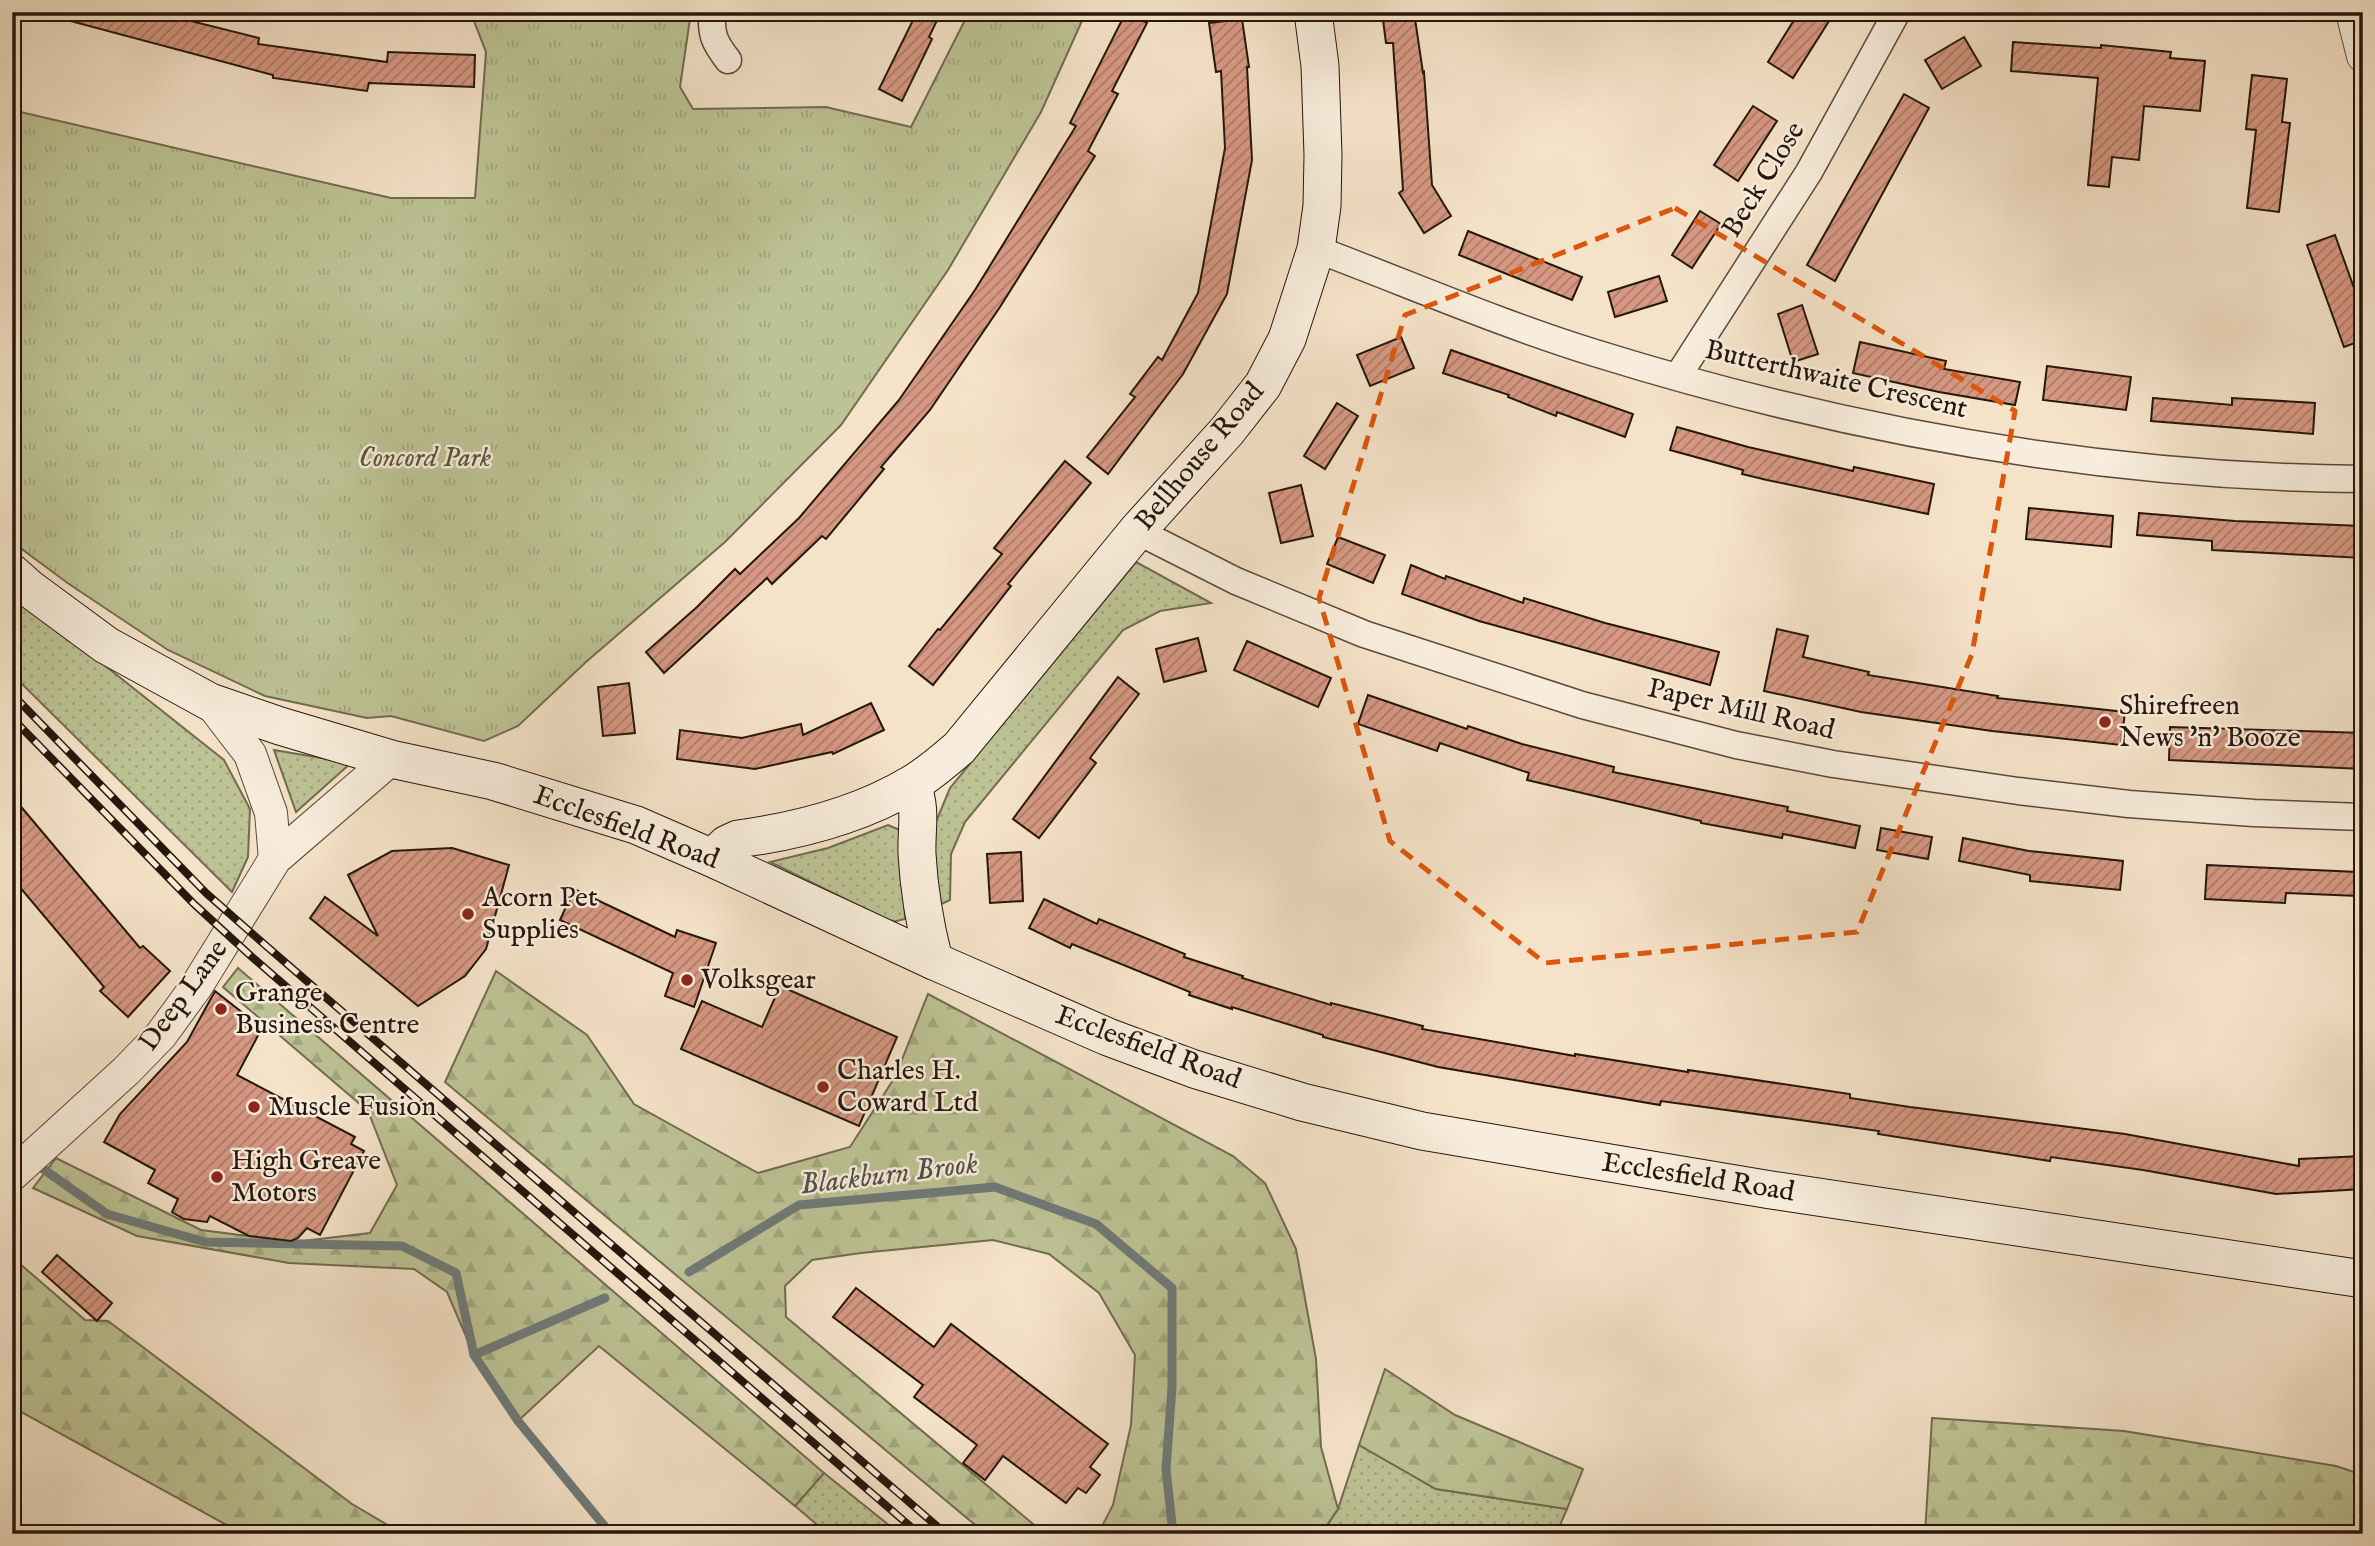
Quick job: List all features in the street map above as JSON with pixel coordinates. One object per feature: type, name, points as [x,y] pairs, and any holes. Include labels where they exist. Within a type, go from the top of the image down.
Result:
[{"type":"main road","name":"Bellhouse Road","points":[[712,858],[727,844],[738,839],[812,826],[864,807],[912,785],[959,748],[1136,531],[1227,431],[1263,385],[1287,339],[1316,249],[1322,206],[1320,66],[1313,12]]},
{"type":"main road","name":"Ecclesfield Road","points":[[12,573],[106,645],[210,702],[391,759],[493,781],[636,825],[1108,1037],[1194,1069],[1303,1102],[1422,1131],[1771,1190],[2363,1279]]},
{"type":"main road","points":[[912,785],[918,799],[920,902],[934,961]]},
{"type":"street","points":[[712,12],[711,30],[716,46],[728,60]]},
{"type":"street","name":"Beck Close","points":[[1678,376],[1809,172],[1897,12]]},
{"type":"street","points":[[2352,12],[2363,56]]},
{"type":"street","name":"Butterthwaite Crescent","points":[[1316,249],[1583,349],[1747,396],[1846,419],[1941,439],[2031,453],[2204,472],[2363,479]]},
{"type":"street","name":"Paper Mill Road","points":[[1136,531],[1236,581],[1364,634],[1582,705],[1736,745],[1833,764],[2087,800],[2254,813],[2363,817]]},
{"type":"street","points":[[210,702],[250,754],[271,813],[275,859]]},
{"type":"street","name":"Deep Lane","points":[[13,1174],[126,1071],[161,1035],[196,987],[275,859],[391,759]]},
{"type":"highlighted area","points":[[1675,208],[2015,411],[1972,654],[1857,932],[1545,963],[1390,841],[1319,598],[1405,315]]},
{"type":"green space","name":"Concord Park","points":[[481,12],[691,12],[680,87],[693,109],[826,107],[911,127],[969,12],[1086,12],[1041,112],[948,270],[841,425],[725,542],[586,662],[518,726],[484,741],[391,716],[367,718],[265,696],[168,650],[69,584],[12,539],[12,110],[391,198],[475,198],[486,52],[472,16]]},
{"type":"green space","points":[[1136,562],[1211,603],[1160,611],[1123,630],[965,822],[951,854],[950,900],[937,906],[928,841],[950,788]]},
{"type":"green space","points":[[12,592],[224,760],[250,809],[248,857],[232,892],[12,674]]},
{"type":"green space","points":[[274,750],[351,763],[296,812]]},
{"type":"green space","points":[[888,825],[902,831],[905,919],[892,922],[770,862],[828,848]]},
{"type":"green space","points":[[238,968],[824,1473],[795,1506],[599,1346],[518,1421],[474,1355],[447,1292],[414,1269],[289,1263],[137,1236],[33,1188],[56,1158],[201,1230],[294,1242],[370,1233],[397,1185],[368,1111],[223,987]]},
{"type":"green space","points":[[496,971],[587,1035],[634,1104],[758,1173],[850,1147],[895,1077],[928,994],[1233,1156],[1265,1183],[1296,1249],[1316,1359],[1321,1447],[1338,1509],[1321,1534],[1098,1534],[1113,1505],[1131,1425],[1135,1355],[1099,1293],[1049,1254],[993,1240],[812,1260],[785,1286],[786,1317],[1045,1534],[986,1534],[445,1082]]},
{"type":"green space","points":[[12,1257],[85,1320],[108,1321],[352,1504],[403,1534],[243,1534],[12,1407]]},
{"type":"green space","points":[[1385,1369],[1455,1415],[1583,1469],[1567,1509],[1436,1489],[1359,1445]]},
{"type":"green space","points":[[1932,1418],[2124,1431],[2336,1466],[2363,1475],[2363,1534],[1925,1534]]},
{"type":"green space","points":[[1359,1445],[1436,1489],[1567,1509],[1556,1534],[1321,1534],[1338,1509]]},
{"type":"green space","points":[[824,1473],[900,1534],[828,1534],[795,1506]]},
{"type":"building","points":[[64,12],[155,12],[259,38],[258,44],[387,62],[388,52],[475,55],[474,87],[369,83],[367,91],[273,78],[273,75],[63,19]]},
{"type":"building","points":[[917,12],[941,12],[929,37],[932,39],[902,101],[879,89]]},
{"type":"building","points":[[1126,12],[1147,23],[1112,91],[1118,94],[1088,151],[1095,156],[1000,307],[930,410],[881,467],[884,469],[826,539],[822,536],[772,584],[767,578],[664,673],[646,652],[735,569],[740,574],[799,518],[899,400],[975,290],[1076,126],[1070,123]]},
{"type":"building","points":[[1382,12],[1414,12],[1424,72],[1432,185],[1451,216],[1424,233],[1399,193],[1403,190],[1393,43],[1386,43]]},
{"type":"building","points":[[1799,12],[1814,12],[1829,21],[1793,78],[1768,62]]},
{"type":"building","points":[[1242,19],[1249,67],[1252,160],[1227,294],[1183,374],[1108,474],[1087,457],[1135,397],[1130,394],[1158,357],[1162,360],[1198,293],[1225,148],[1221,71],[1216,72],[1209,23]]},
{"type":"building","points":[[1964,37],[1981,66],[1942,89],[1925,60]]},
{"type":"building","points":[[2013,42],[2101,48],[2101,45],[2171,52],[2170,58],[2205,61],[2200,111],[2144,106],[2139,160],[2112,157],[2109,187],[2088,185],[2098,78],[2011,71]]},
{"type":"building","points":[[2252,75],[2287,79],[2282,122],[2290,123],[2279,212],[2247,208],[2256,130],[2246,129]]},
{"type":"building","points":[[1904,94],[1929,108],[1835,281],[1807,265]]},
{"type":"building","points":[[1753,106],[1777,121],[1738,181],[1714,165]]},
{"type":"building","points":[[1700,211],[1721,224],[1692,268],[1672,255]]},
{"type":"building","points":[[1468,231],[1582,277],[1572,300],[1459,255]]},
{"type":"building","points":[[2335,235],[2363,313],[2363,340],[2344,347],[2307,245]]},
{"type":"building","points":[[1659,276],[1667,301],[1615,317],[1608,292]]},
{"type":"building","points":[[1802,305],[1818,354],[1793,362],[1778,314]]},
{"type":"building","points":[[1401,337],[1414,368],[1370,386],[1357,355]]},
{"type":"building","points":[[1860,342],[1946,361],[1944,369],[2020,382],[2015,405],[1853,373]]},
{"type":"building","points":[[1451,350],[1633,414],[1625,437],[1557,412],[1556,416],[1508,397],[1509,395],[1443,373]]},
{"type":"building","points":[[2047,366],[2131,377],[2126,410],[2043,400]]},
{"type":"building","points":[[2153,398],[2232,405],[2232,398],[2315,403],[2313,434],[2151,421]]},
{"type":"building","points":[[1337,403],[1358,416],[1325,469],[1304,456]]},
{"type":"building","points":[[1677,427],[1748,447],[1853,471],[1854,467],[1934,484],[1928,514],[1742,474],[1743,470],[1670,450]]},
{"type":"building","points":[[1065,461],[1091,483],[1008,584],[1011,586],[933,685],[909,666],[1002,554],[994,548]]},
{"type":"building","points":[[1301,485],[1313,536],[1281,543],[1269,493]]},
{"type":"building","points":[[2029,508],[2113,516],[2111,547],[2026,539]]},
{"type":"building","points":[[2139,513],[2235,521],[2363,526],[2363,558],[2212,550],[2212,541],[2137,535]]},
{"type":"building","points":[[1338,537],[1385,555],[1373,583],[1327,564]]},
{"type":"building","points":[[1411,565],[1445,579],[1446,576],[1523,603],[1524,598],[1605,623],[1719,652],[1710,685],[1479,621],[1402,594]]},
{"type":"building","points":[[1777,629],[1808,636],[1803,657],[1869,672],[1868,675],[1998,696],[1997,698],[2125,712],[2121,745],[1992,731],[1861,712],[1764,691]]},
{"type":"building","points":[[1198,638],[1206,671],[1164,682],[1156,649]]},
{"type":"building","points":[[1247,641],[1331,678],[1318,707],[1234,670]]},
{"type":"building","points":[[1118,677],[1139,694],[1090,758],[1096,763],[1039,838],[1013,819]]},
{"type":"building","points":[[629,683],[635,733],[603,736],[598,687]]},
{"type":"building","points":[[1368,695],[1467,729],[1468,726],[1522,744],[1614,767],[1613,772],[1788,807],[1787,811],[1860,826],[1855,848],[1783,834],[1782,838],[1701,823],[1527,780],[1529,773],[1440,743],[1437,751],[1358,724]]},
{"type":"building","points":[[871,703],[884,730],[833,754],[832,752],[755,769],[677,759],[680,730],[742,738],[801,724],[803,735]]},
{"type":"building","points":[[2170,727],[2363,733],[2363,769],[2169,760]]},
{"type":"building","points":[[12,796],[140,948],[143,946],[170,971],[128,1017],[100,991],[104,987],[12,878]]},
{"type":"building","points":[[1881,828],[1932,837],[1928,859],[1877,850]]},
{"type":"building","points":[[1963,838],[2029,851],[2123,861],[2120,890],[2030,881],[2030,875],[1959,861]]},
{"type":"building","points":[[452,848],[509,865],[486,949],[465,976],[418,1006],[310,918],[325,897],[378,936],[348,875],[392,851]]},
{"type":"building","points":[[1021,852],[1023,901],[990,903],[987,854]]},
{"type":"building","points":[[2207,865],[2358,872],[2358,896],[2286,893],[2285,903],[2205,899]]},
{"type":"building","points":[[574,889],[675,937],[677,930],[716,943],[694,1007],[665,996],[673,973],[560,920]]},
{"type":"building","points":[[1044,899],[1097,924],[1099,919],[1185,954],[1184,957],[1243,976],[1242,978],[1331,1005],[1423,1026],[1422,1029],[1575,1056],[1850,1094],[1850,1098],[1910,1107],[2125,1134],[2299,1166],[2299,1159],[2363,1156],[2363,1189],[2276,1194],[2143,1170],[2051,1157],[2050,1161],[1878,1134],[1879,1131],[1661,1101],[1660,1105],[1438,1067],[1323,1037],[1232,1009],[1189,995],[1190,992],[1072,944],[1070,948],[1029,928]]},
{"type":"building","name":"Charles H. Coward Ltd","points":[[780,986],[897,1037],[859,1126],[681,1049],[702,1001],[762,1027]]},
{"type":"building","points":[[215,991],[262,1028],[237,1075],[355,1137],[351,1144],[364,1151],[320,1235],[307,1228],[291,1241],[249,1236],[210,1216],[207,1222],[184,1219],[172,1212],[178,1199],[148,1183],[155,1170],[104,1142],[120,1114],[187,1042]]},
{"type":"building","points":[[57,1255],[112,1303],[97,1321],[42,1272]]},
{"type":"building","points":[[856,1288],[934,1347],[951,1324],[1108,1444],[1090,1467],[1100,1475],[1086,1493],[1078,1488],[1066,1503],[1003,1456],[985,1480],[963,1463],[977,1445],[914,1397],[923,1385],[833,1317]]},
{"type":"waterway","name":"Blackburn Brook","points":[[12,1147],[107,1214],[205,1242],[402,1246],[456,1273],[474,1355],[605,1298]]},
{"type":"waterway","name":"Blackburn Brook","points":[[689,1272],[799,1205],[995,1187],[1096,1224],[1172,1288],[1172,1387],[1166,1469],[1173,1534]]},
{"type":"waterway","points":[[474,1355],[518,1421],[611,1534]]},
{"type":"railway","points":[[12,694],[206,893],[946,1534]]},
{"type":"railway","points":[[12,718],[194,904],[252,957],[919,1534]]},
{"type":"place","name":"Shirefreen News 'n' Booze","points":[[2105,722]]},
{"type":"place","name":"Acorn Pet Supplies","points":[[468,914]]},
{"type":"place","name":"Volksgear","points":[[687,980]]},
{"type":"place","name":"Grange Business Centre","points":[[221,1009]]},
{"type":"place","name":"Charles H. Coward Ltd","points":[[823,1087]]},
{"type":"place","name":"Muscle Fusion","points":[[254,1107]]},
{"type":"place","name":"High Greave Motors","points":[[217,1177]]}]
